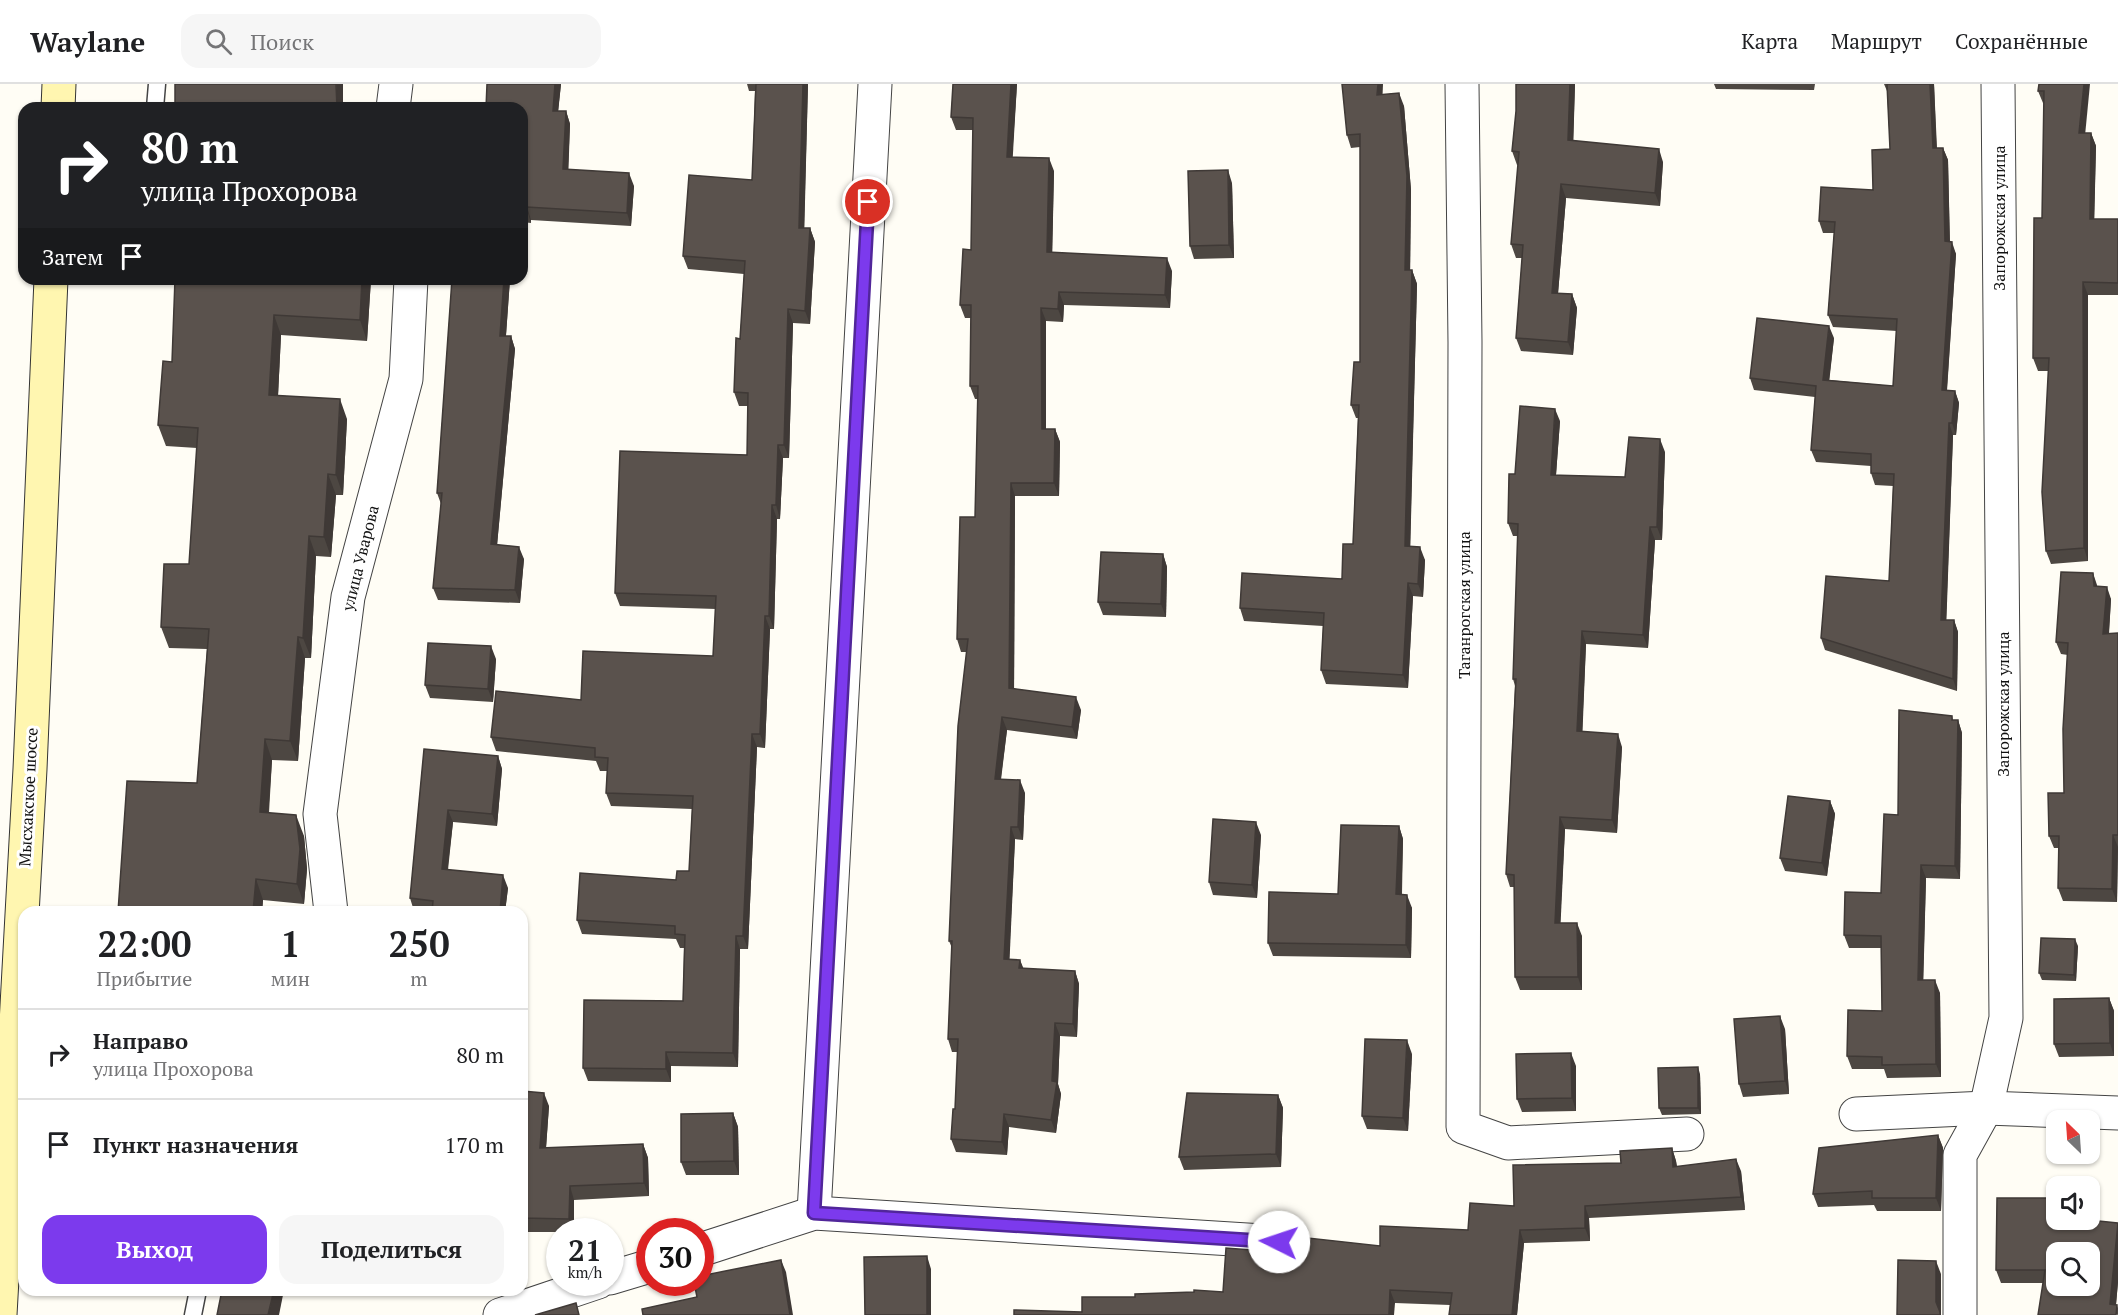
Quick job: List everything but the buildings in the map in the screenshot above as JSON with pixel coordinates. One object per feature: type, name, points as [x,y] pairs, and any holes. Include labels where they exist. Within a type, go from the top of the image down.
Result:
[{"type":"street","points":[[58,102],[59,84]]},
{"type":"street","points":[[394,102],[396,84]]},
{"type":"street","points":[[814,1213],[875,84]]},
{"type":"street","name":"Таганрогская улица","points":[[1462,84],[1465,342],[1462,1127],[1508,1143],[1687,1134]]},
{"type":"street","name":"Запорожская улица","points":[[1960,1315],[1960,1155],[1986,1108],[2006,1018],[1998,84]]},
{"type":"street","name":"Мысхакское шоссе","points":[[22,906],[51,285]]},
{"type":"street","name":"улица Уварова","points":[[330,906],[320,814],[348,597],[406,380],[411,285]]},
{"type":"street","name":"Мысхакское шоссе","points":[[0,1315],[18,987]]},
{"type":"street","points":[[1856,1114],[1986,1108],[2118,1113]]},
{"type":"street","points":[[714,1245],[814,1213],[1279,1242]]},
{"type":"street","points":[[500,1315],[556,1296]]},
{"type":"lane","points":[[156,102],[157,84]]},
{"type":"lane","points":[[194,1315],[197,1296]]},
{"type":"route","points":[[868,202],[814,1213],[1279,1242]]}]
